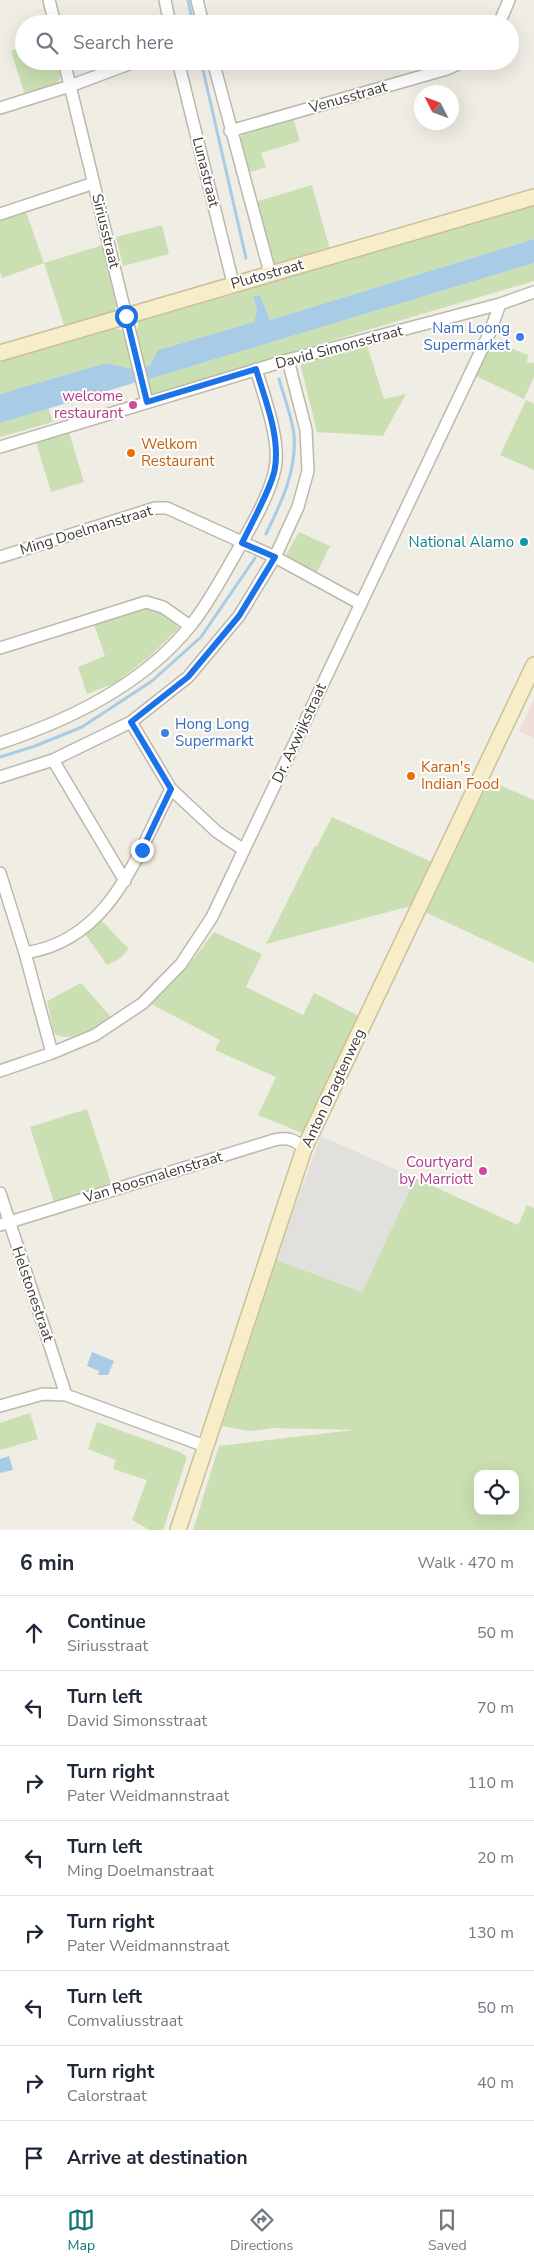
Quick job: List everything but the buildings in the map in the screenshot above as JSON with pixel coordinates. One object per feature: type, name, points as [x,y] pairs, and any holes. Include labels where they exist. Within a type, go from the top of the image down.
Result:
[{"type":"main road","name":"Plutostraat","points":[[0,353],[234,283],[534,197]]},
{"type":"main road","name":"Anton Dragtenweg","points":[[178,1530],[304,1149],[534,665]]},
{"type":"street","points":[[50,0],[53,15]]},
{"type":"street","points":[[164,0],[168,15]]},
{"type":"street","points":[[197,0],[201,15]]},
{"type":"street","points":[[503,15],[509,0]]},
{"type":"street","name":"Siriusstraat","points":[[66,70],[145,396]]},
{"type":"street","points":[[0,108],[113,70]]},
{"type":"street","name":"Lunastraat","points":[[180,70],[234,283]]},
{"type":"street","points":[[215,70],[230,131],[270,273]]},
{"type":"street","name":"Venusstraat","points":[[230,131],[443,70]]},
{"type":"street","points":[[0,214],[94,183]]},
{"type":"street","name":"David Simonsstraat","points":[[0,447],[145,396],[256,369],[500,304],[534,292]]},
{"type":"street","name":"Dr. Axwijkstraat","points":[[0,1071],[95,1036],[143,1003],[181,964],[212,918],[490,332],[500,304]]},
{"type":"street","points":[[0,777],[53,760],[131,722],[188,677],[239,616],[275,557],[298,507],[308,471],[306,430],[288,360]]},
{"type":"street","points":[[0,744],[62,719],[107,697],[158,660],[190,626],[212,595],[261,505],[275,469],[274,434],[256,369]]},
{"type":"street","name":"Ming Doelmanstraat","points":[[0,557],[155,508],[167,508],[275,557],[361,604]]},
{"type":"street","points":[[0,648],[146,602],[163,607],[190,626]]},
{"type":"street","points":[[131,722],[171,789],[217,832],[244,850]]},
{"type":"street","points":[[53,760],[125,881]]},
{"type":"street","points":[[25,953],[63,942],[89,924],[112,901],[142,850],[171,789]]},
{"type":"street","points":[[0,873],[25,953],[52,1053]]},
{"type":"street","name":"Van Roosmalenstraat","points":[[4,1223],[274,1140],[287,1138],[295,1140],[304,1149]]},
{"type":"street","name":"Helstonestraat","points":[[0,1193],[4,1223],[66,1395]]},
{"type":"street","points":[[0,1406],[43,1394],[66,1395],[205,1446]]},
{"type":"shaded area","points":[[534,699],[534,738],[519,731]]},
{"type":"shaded area","points":[[321,1136],[415,1178],[362,1292],[275,1259]]},
{"type":"green space","points":[[15,50],[15,64],[11,51]]},
{"type":"green space","points":[[17,70],[62,70],[57,82],[52,86],[25,95]]},
{"type":"green space","points":[[293,118],[300,141],[261,153],[266,167],[247,173],[240,147],[241,137],[244,132]]},
{"type":"green space","points":[[312,185],[330,250],[273,266],[255,202]]},
{"type":"green space","points":[[534,203],[534,239],[270,320],[260,295],[253,298],[257,310],[254,322],[158,350],[150,365],[144,368],[137,332],[139,319]]},
{"type":"green space","points":[[26,212],[44,263],[2,278],[0,272],[0,220]]},
{"type":"green space","points":[[162,225],[169,254],[123,266],[116,237]]},
{"type":"green space","points":[[103,245],[118,300],[112,313],[97,321],[65,328],[44,263]]},
{"type":"green space","points":[[534,263],[534,281],[151,394],[146,380]]},
{"type":"green space","points":[[114,326],[125,333],[134,369],[106,363],[0,394],[0,358]]},
{"type":"green space","points":[[493,341],[528,355],[527,362],[534,363],[534,377],[524,399],[476,376]]},
{"type":"green space","points":[[366,342],[384,399],[406,394],[383,436],[317,432],[300,363]]},
{"type":"green space","points":[[526,400],[534,404],[534,470],[500,455]]},
{"type":"green space","points":[[48,408],[53,422],[0,437],[0,423]]},
{"type":"green space","points":[[69,432],[84,482],[51,492],[36,442]]},
{"type":"green space","points":[[299,532],[330,546],[317,572],[287,557],[287,553]]},
{"type":"green space","points":[[145,605],[162,610],[179,628],[149,657],[115,683],[87,694],[78,667],[105,656],[93,622]]},
{"type":"green space","points":[[488,780],[534,800],[534,963],[425,912]]},
{"type":"green space","points":[[332,817],[432,862],[411,906],[266,944],[315,846],[317,846]]},
{"type":"green space","points":[[99,918],[129,949],[119,959],[107,965],[83,931]]},
{"type":"green space","points":[[214,932],[262,954],[246,987],[303,1015],[314,993],[359,1016],[307,1135],[258,1115],[276,1077],[215,1050],[220,1040],[151,1004],[185,970]]},
{"type":"green space","points":[[81,983],[111,1017],[75,1036],[60,1036],[54,1033],[47,1001]]},
{"type":"green space","points":[[87,1109],[111,1183],[54,1202],[30,1127]]},
{"type":"green space","points":[[415,1178],[518,1225],[527,1205],[534,1208],[534,1530],[193,1530],[219,1446],[354,1430],[274,1428],[249,1431],[222,1426],[275,1259],[362,1292]]},
{"type":"green space","points":[[30,1413],[38,1439],[0,1450],[0,1423]]},
{"type":"green space","points":[[97,1422],[180,1452],[187,1457],[163,1530],[150,1530],[132,1520],[147,1480],[113,1469],[116,1460],[88,1449]]},
{"type":"water","points":[[534,239],[534,263],[146,380],[144,368],[150,365],[158,350],[254,322],[257,310],[253,297],[260,295],[270,320]]},
{"type":"water","points":[[106,363],[134,369],[137,382],[0,423],[0,394]]},
{"type":"water","points":[[92,1352],[114,1361],[108,1375],[98,1375],[99,1371],[87,1366]]},
{"type":"water","points":[[9,1456],[13,1470],[0,1473],[0,1459]]},
{"type":"waterway","points":[[188,0],[191,15]]},
{"type":"waterway","points":[[203,70],[246,258]]},
{"type":"waterway","points":[[266,534],[287,486],[293,461],[294,435],[292,421],[279,379]]},
{"type":"waterway","points":[[0,757],[35,746],[82,727],[152,681],[201,637],[255,558]]},
{"type":"place","name":"Nam Loong Supermarket","points":[[520,337]]},
{"type":"place","name":"welcome restaurant","points":[[133,405]]},
{"type":"place","name":"Welkom Restaurant","points":[[131,453]]},
{"type":"place","name":"National Alamo","points":[[524,542]]},
{"type":"place","name":"Hong Long Supermarkt","points":[[165,733]]},
{"type":"place","name":"Karan's Indian Food","points":[[411,776]]},
{"type":"place","name":"Courtyard by Marriott","points":[[483,1171]]},
{"type":"route","points":[[126,316],[147,402],[256,369],[274,434],[275,469],[261,505],[242,543],[275,557],[239,616],[188,677],[131,722],[171,789],[142,850]]}]
